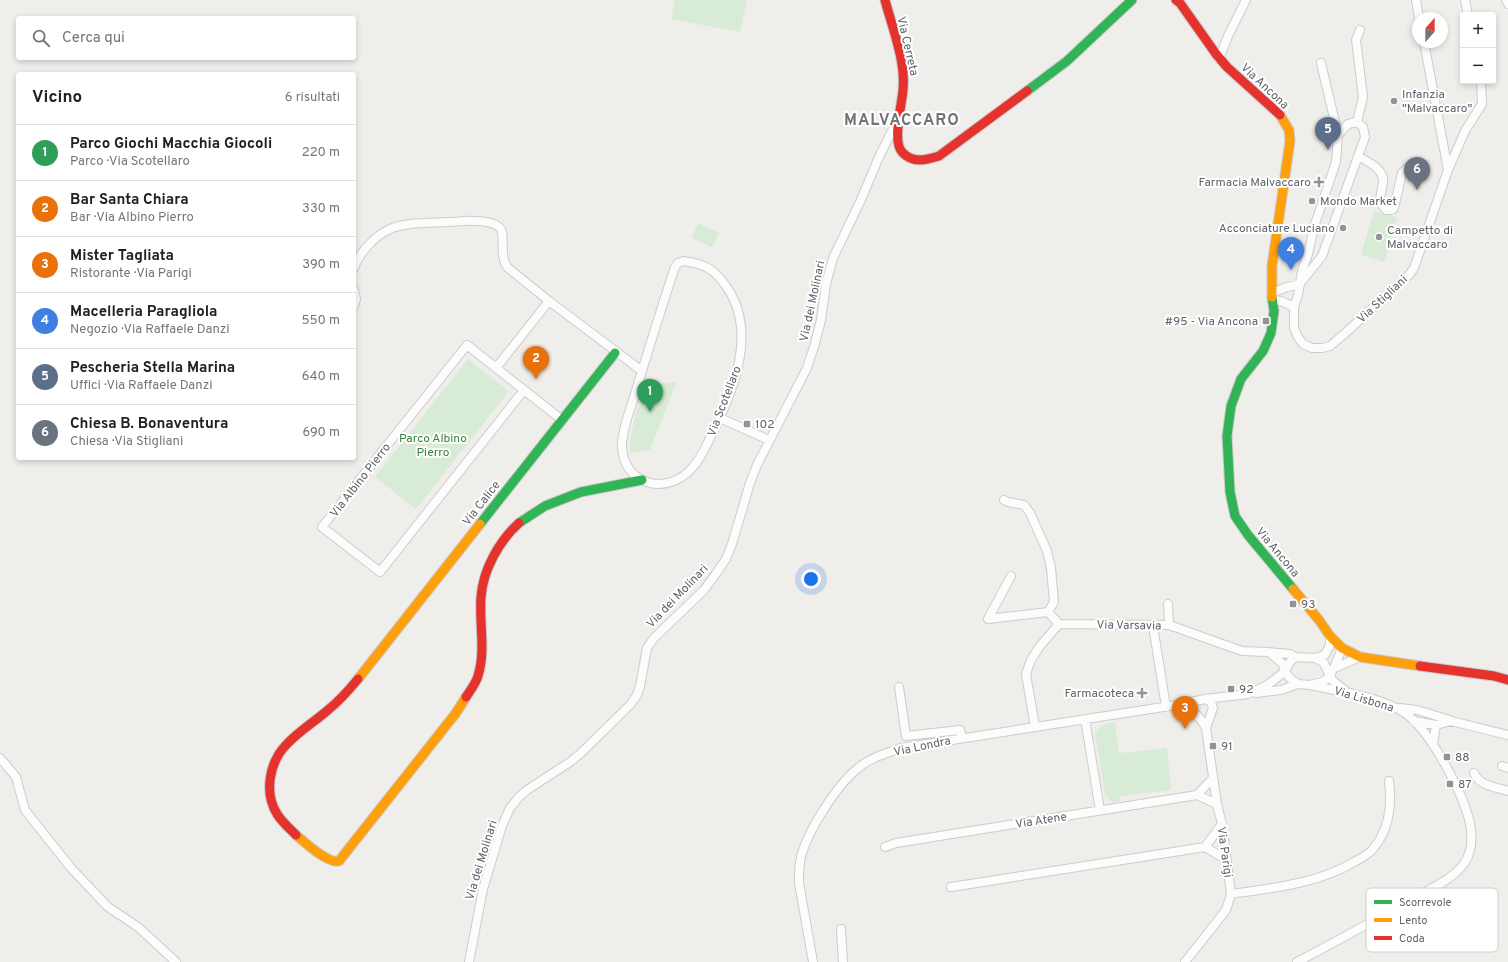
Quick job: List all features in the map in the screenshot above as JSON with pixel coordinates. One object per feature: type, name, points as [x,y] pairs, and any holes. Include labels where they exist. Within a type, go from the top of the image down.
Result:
[{"type":"street","name":"Via Cerreta","points":[[885,0],[903,67],[904,84],[902,105],[898,120]]},
{"type":"street","points":[[898,120],[898,144],[902,152],[914,160],[922,161],[940,156],[1067,61],[1132,0]]},
{"type":"street","name":"Via Ancona","points":[[1176,0],[1180,3],[1219,58],[1281,116],[1289,130],[1290,141],[1272,266],[1272,278]]},
{"type":"street","points":[[1219,58],[1246,0]]},
{"type":"street","points":[[1416,0],[1418,12]]},
{"type":"street","points":[[1465,0],[1467,12]]},
{"type":"street","points":[[1506,0],[1508,4]]},
{"type":"street","points":[[1358,122],[1363,97],[1356,40],[1360,30]]},
{"type":"street","points":[[1425,48],[1448,170]]},
{"type":"street","name":"Via Stigliani","points":[[1321,63],[1338,135],[1336,162],[1314,227],[1294,307],[1294,328],[1303,344],[1312,348],[1330,346],[1409,275],[1414,268],[1448,170],[1465,131],[1482,104],[1481,84]]},
{"type":"street","name":"Via dei Molinari","points":[[469,962],[483,889],[502,826],[510,808],[527,790],[570,762],[581,753],[630,704],[637,695],[640,686],[647,648],[654,638],[704,590],[726,559],[732,544],[750,483],[769,440],[807,368],[821,320],[826,284],[833,258],[860,202],[879,157],[898,120]]},
{"type":"street","points":[[1275,298],[1287,287],[1300,284],[1319,260],[1365,137],[1363,126],[1358,122],[1348,124],[1338,135]]},
{"type":"street","points":[[1358,156],[1380,171],[1383,182],[1380,191],[1380,202],[1386,210],[1392,210],[1394,208],[1402,173],[1411,166]]},
{"type":"street","points":[[356,264],[371,243],[378,236],[390,229],[401,226],[437,223],[475,221],[492,223],[499,227],[503,232],[502,254],[507,267],[615,353],[642,371]]},
{"type":"street","points":[[1308,254],[1319,260]]},
{"type":"street","name":"Via Scotellaro","points":[[684,261],[698,263],[710,268],[719,276],[730,292],[742,326],[742,346],[738,366],[720,418],[699,459],[684,477],[666,484],[657,484],[642,480],[629,469],[623,456],[623,438],[642,371],[675,267],[678,263],[684,261]]},
{"type":"street","points":[[1272,278],[1287,287]]},
{"type":"street","points":[[1272,278],[1275,298]]},
{"type":"street","points":[[1275,298],[1298,295]]},
{"type":"street","points":[[1275,298],[1294,307]]},
{"type":"street","name":"Via Ancona","points":[[1275,298],[1273,323],[1268,342],[1241,379],[1231,406],[1227,436],[1230,492],[1235,516],[1319,620],[1330,636],[1342,648],[1360,657],[1494,676],[1508,680]]},
{"type":"street","points":[[496,368],[549,301]]},
{"type":"street","name":"Via Albino Pierro","points":[[467,345],[496,368],[524,390],[380,572],[322,527],[467,345]]},
{"type":"street","name":"Via Calice","points":[[615,353],[349,690],[337,703],[287,743],[273,764],[269,787],[271,800],[279,818],[291,831],[333,862],[339,861],[456,713],[478,676],[483,646],[481,597],[486,575],[492,558],[518,524],[545,506],[581,492],[642,480]]},
{"type":"street","points":[[524,390],[562,420]]},
{"type":"street","points":[[720,418],[769,440]]},
{"type":"street","points":[[1004,500],[1024,505],[1030,513],[1046,551],[1051,568],[1054,602],[1048,612]]},
{"type":"street","points":[[1011,576],[988,619],[1048,612]]},
{"type":"street","points":[[1168,604],[1169,625]]},
{"type":"street","points":[[1034,727],[1026,674],[1040,646],[1059,624],[1048,612]]},
{"type":"street","name":"Via Varsavia","points":[[1059,624],[1169,625],[1242,651],[1267,652]]},
{"type":"street","points":[[1153,626],[1166,707]]},
{"type":"street","points":[[1325,655],[1330,645],[1330,636]]},
{"type":"street","points":[[1267,652],[1290,654],[1295,657],[1315,658],[1342,648]]},
{"type":"street","points":[[1205,698],[1281,690],[1298,684],[1310,685],[1322,682],[1327,679],[1332,671],[1342,648]]},
{"type":"street","points":[[1267,652],[1276,657],[1283,664],[1284,672],[1298,684]]},
{"type":"street","points":[[1248,694],[1266,686],[1284,672],[1295,657]]},
{"type":"street","points":[[1332,671],[1360,657]]},
{"type":"street","points":[[1315,658],[1324,663],[1332,671],[1335,683],[1347,692]]},
{"type":"street","name":"Via Lisbona","points":[[1310,685],[1347,692],[1393,707],[1406,714],[1433,744],[1464,805],[1471,829],[1471,842],[1469,855],[1465,863],[1453,876],[1432,888]]},
{"type":"street","points":[[898,687],[906,736],[960,730],[962,738]]},
{"type":"street","points":[[1206,728],[1212,711],[1227,696]]},
{"type":"street","points":[[1205,698],[1211,702],[1212,711]]},
{"type":"street","name":"Via Londra","points":[[812,962],[800,883],[800,861],[812,830],[836,790],[857,768],[881,755],[901,748],[1166,707],[1205,698]]},
{"type":"street","points":[[1176,705],[1190,709],[1201,719],[1206,728]]},
{"type":"street","points":[[1393,707],[1417,710],[1451,721]]},
{"type":"street","points":[[1195,713],[1212,711]]},
{"type":"street","points":[[1085,719],[1100,810]]},
{"type":"street","name":"Via Lisbona","points":[[1414,722],[1436,725],[1451,721],[1508,735]]},
{"type":"street","points":[[1433,744],[1436,725]]},
{"type":"street","name":"Via Parigi","points":[[1185,962],[1226,910],[1231,894],[1222,824],[1217,804],[1206,728]]},
{"type":"street","points":[[0,758],[16,777],[25,810],[70,868],[108,907],[138,927],[176,962]]},
{"type":"street","points":[[1474,774],[1477,780],[1481,783],[1508,791]]},
{"type":"street","points":[[1213,778],[1197,795],[1217,804]]},
{"type":"street","points":[[1231,894],[1291,885],[1331,874],[1365,856],[1377,842],[1387,822],[1390,803],[1389,781]]},
{"type":"street","name":"Via Atene","points":[[885,847],[896,843],[1197,795]]},
{"type":"street","points":[[1205,847],[1222,824]]},
{"type":"street","points":[[950,887],[1205,847],[1227,860]]},
{"type":"street","name":"Via Lisbona","points":[[1297,962],[1366,925]]},
{"type":"street","points":[[841,929],[843,962]]},
{"type":"green space","points":[[675,0],[747,0],[740,32],[671,19]]},
{"type":"green space","name":"Campetto di Malvaccaro","points":[[1374,211],[1397,218],[1384,262],[1361,255]]},
{"type":"green space","points":[[698,223],[719,233],[712,247],[692,238]]},
{"type":"green space","name":"Parco Albino Pierro","points":[[468,359],[509,391],[416,509],[375,477]]},
{"type":"green space","points":[[647,377],[666,383],[673,383],[677,381],[650,450],[630,453],[632,430],[638,406],[641,404],[639,403]]},
{"type":"green space","points":[[1115,722],[1119,753],[1167,748],[1171,790],[1120,796],[1120,801],[1112,802],[1105,794],[1095,734],[1101,726]]},
{"type":"traffic: fast","points":[[1027,91],[1067,61],[1132,0]]},
{"type":"traffic: fast","points":[[1272,297],[1274,311],[1271,333],[1263,351],[1241,379],[1231,406],[1227,436],[1230,492],[1235,516],[1248,535],[1293,589]]},
{"type":"traffic: fast","points":[[480,524],[615,353]]},
{"type":"traffic: fast","points":[[519,523],[545,506],[581,492],[642,480]]},
{"type":"traffic: slow","points":[[1272,297],[1272,266],[1290,141],[1289,130],[1280,115]]},
{"type":"traffic: slow","points":[[358,679],[480,524]]},
{"type":"traffic: slow","points":[[1293,589],[1319,620],[1330,636],[1342,648],[1360,657],[1420,666]]},
{"type":"traffic: slow","points":[[296,835],[323,856],[334,861],[339,861],[456,713],[466,697]]},
{"type":"traffic: jam","points":[[885,0],[898,44],[902,68],[903,90],[898,122],[898,140],[899,147],[906,156],[915,160],[929,159],[939,156],[1027,91]]},
{"type":"traffic: jam","points":[[1176,0],[1180,3],[1227,67],[1280,115]]},
{"type":"traffic: jam","points":[[466,697],[478,676],[482,656],[481,597],[485,577],[493,557],[499,547],[519,523]]},
{"type":"traffic: jam","points":[[1420,666],[1494,676],[1508,680]]},
{"type":"traffic: jam","points":[[296,835],[283,822],[273,806],[270,788],[272,769],[280,752],[286,745],[301,731],[332,707],[358,679]]},
{"type":"place","name":"Infanzia \"Malvaccaro\"","points":[[1394,101]]},
{"type":"place","name":"Pescheria Stella Marina","points":[[1328,150]]},
{"type":"place","name":"Farmacia Malvaccaro","points":[[1319,182]]},
{"type":"place","name":"Chiesa B. Bonaventura","points":[[1417,190]]},
{"type":"place","name":"Mondo Market","points":[[1312,201]]},
{"type":"place","name":"Acconciature Luciano","points":[[1343,228]]},
{"type":"place","name":"Campetto di Malvaccaro","points":[[1379,237]]},
{"type":"place","name":"Macelleria Paragliola","points":[[1291,270]]},
{"type":"place","name":"#95 - Via Ancona","points":[[1266,321]]},
{"type":"place","name":"Bar Santa Chiara","points":[[536,379]]},
{"type":"place","name":"Parco Giochi Macchia Giocoli","points":[[650,412]]},
{"type":"place","name":"102","points":[[747,424]]},
{"type":"place","name":"93","points":[[1293,604]]},
{"type":"place","name":"92","points":[[1231,689]]},
{"type":"place","name":"Farmacoteca","points":[[1142,693]]},
{"type":"place","name":"Mister Tagliata","points":[[1185,729]]},
{"type":"place","name":"91","points":[[1213,746]]},
{"type":"place","name":"88","points":[[1447,757]]},
{"type":"place","name":"87","points":[[1450,784]]},
{"type":"district","name":"MALVACCARO","points":[[902,119]]}]
